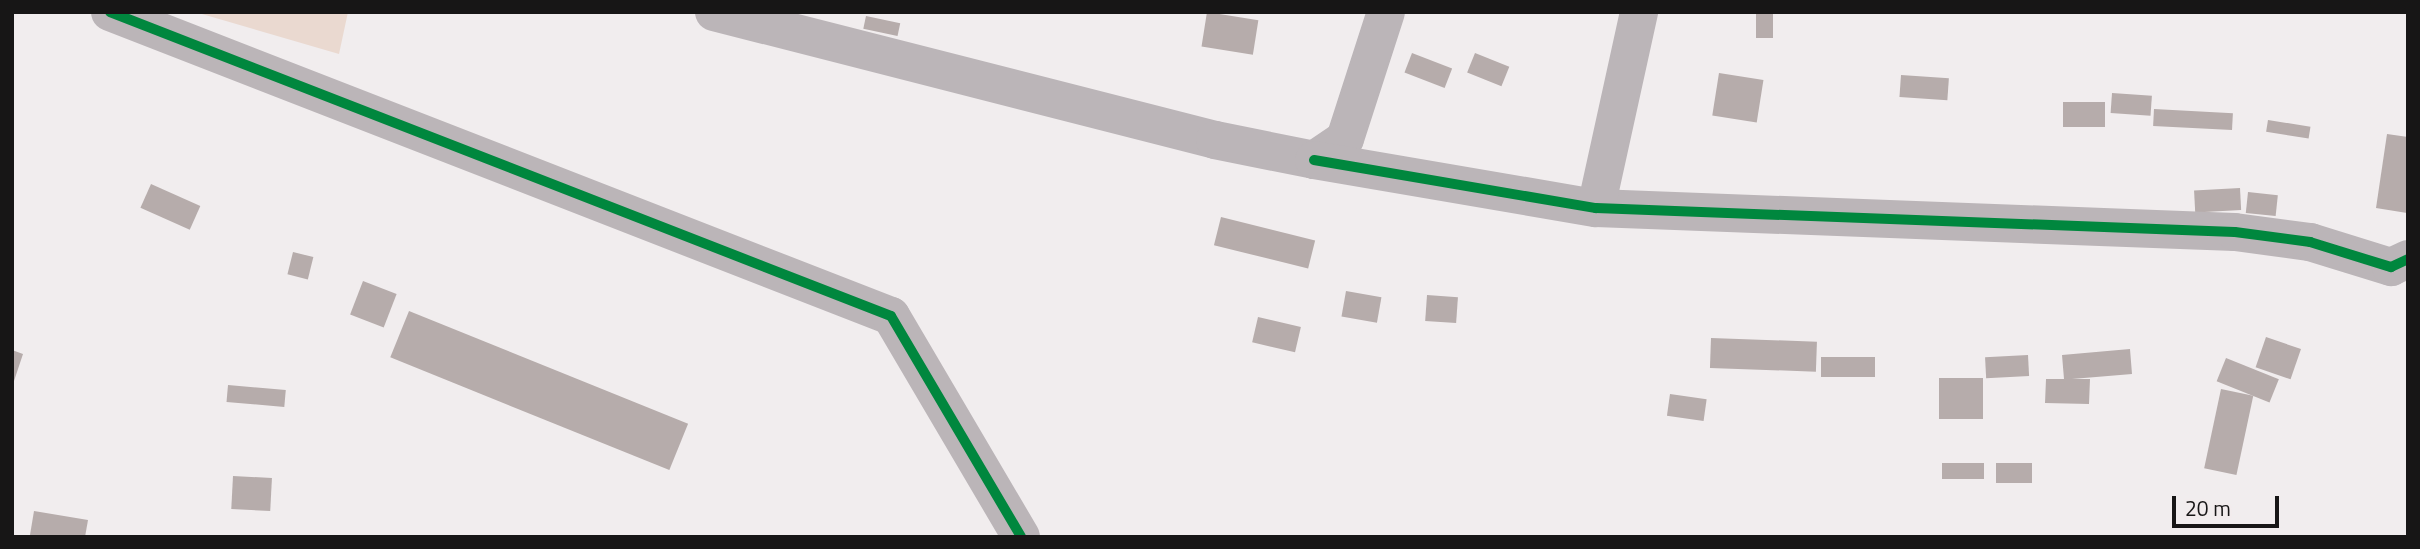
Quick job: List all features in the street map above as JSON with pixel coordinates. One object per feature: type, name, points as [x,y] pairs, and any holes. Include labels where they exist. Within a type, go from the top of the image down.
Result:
[{"type":"street","points":[[110,12],[891,316],[1021,537]]},
{"type":"street","points":[[714,12],[1215,140],[1314,160],[1596,208],[2235,232],[2311,242],[2391,267],[2408,259]]},
{"type":"street","points":[[1314,160],[1345,139],[1387,12]]},
{"type":"street","points":[[1596,208],[1639,12]]},
{"type":"shaded area","points":[[195,12],[348,12],[339,54]]},
{"type":"building","points":[[1207,12],[1258,20],[1253,55],[1202,47]]},
{"type":"building","points":[[1756,12],[1773,12],[1773,38],[1756,38]]},
{"type":"building","points":[[866,16],[900,23],[898,36],[863,29]]},
{"type":"building","points":[[1412,53],[1452,68],[1445,88],[1404,73]]},
{"type":"building","points":[[1475,53],[1509,67],[1501,86],[1467,72]]},
{"type":"building","points":[[1719,73],[1763,80],[1757,123],[1712,115]]},
{"type":"building","points":[[1901,75],[1949,78],[1947,100],[1899,97]]},
{"type":"building","points":[[2112,93],[2152,96],[2151,116],[2111,113]]},
{"type":"building","points":[[2063,102],[2105,102],[2105,127],[2063,127]]},
{"type":"building","points":[[2154,109],[2233,113],[2232,130],[2153,126]]},
{"type":"building","points":[[2268,120],[2310,127],[2309,139],[2266,132]]},
{"type":"building","points":[[2387,134],[2408,137],[2407,213],[2376,208]]},
{"type":"building","points":[[151,184],[200,206],[190,230],[140,208]]},
{"type":"building","points":[[2240,188],[2241,210],[2195,212],[2194,190]]},
{"type":"building","points":[[2248,192],[2278,195],[2276,216],[2246,213]]},
{"type":"building","points":[[1221,217],[1315,240],[1308,269],[1214,245]]},
{"type":"building","points":[[293,252],[313,257],[308,279],[287,274]]},
{"type":"building","points":[[363,281],[397,294],[384,328],[350,315]]},
{"type":"building","points":[[1346,291],[1381,297],[1377,323],[1341,317]]},
{"type":"building","points":[[1427,295],[1458,297],[1456,323],[1425,321]]},
{"type":"building","points":[[409,311],[688,424],[669,470],[390,357]]},
{"type":"building","points":[[1258,317],[1301,327],[1295,352],[1252,342]]},
{"type":"building","points":[[2266,337],[2301,349],[2291,379],[2256,367]]},
{"type":"building","points":[[1711,338],[1817,342],[1816,372],[1710,368]]},
{"type":"building","points":[[2130,349],[2132,374],[2072,379],[2090,379],[2089,404],[2045,403],[2046,379],[2064,379],[2062,355]]},
{"type":"building","points":[[12,350],[23,354],[13,384],[12,384]]},
{"type":"building","points":[[2028,355],[2029,376],[1986,378],[1985,357]]},
{"type":"building","points":[[1821,357],[1875,357],[1875,377],[1821,377]]},
{"type":"building","points":[[2226,358],[2279,379],[2269,403],[2217,381]]},
{"type":"building","points":[[1939,378],[1983,378],[1983,419],[1939,419]]},
{"type":"building","points":[[228,385],[286,390],[284,407],[227,402]]},
{"type":"building","points":[[2221,389],[2253,396],[2236,475],[2204,468]]},
{"type":"building","points":[[1670,394],[1707,399],[1704,421],[1667,416]]},
{"type":"building","points":[[1942,463],[1984,463],[1984,479],[1942,479]]},
{"type":"building","points":[[1996,463],[2032,463],[2032,483],[1996,483]]},
{"type":"building","points":[[233,476],[272,478],[270,511],[231,509]]},
{"type":"building","points":[[34,511],[88,520],[85,537],[30,535]]},
{"type":"cycle path","points":[[110,12],[891,316],[1021,537]]},
{"type":"cycle path","points":[[1314,160],[1596,208],[2235,232],[2310,242],[2391,267],[2408,259]]}]
